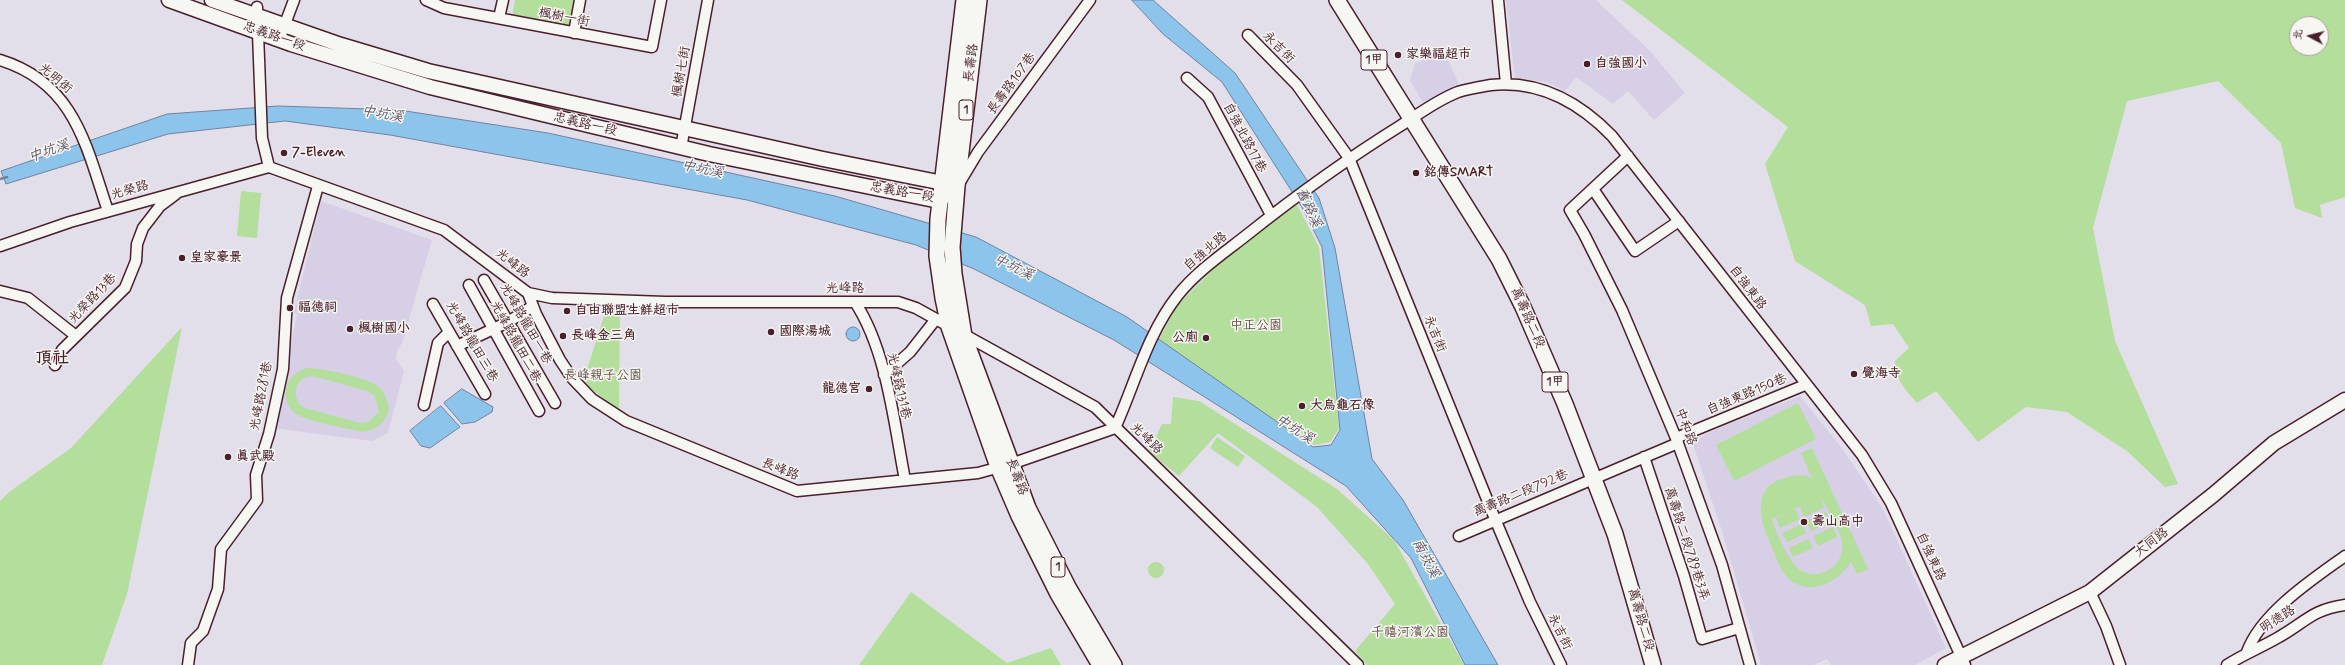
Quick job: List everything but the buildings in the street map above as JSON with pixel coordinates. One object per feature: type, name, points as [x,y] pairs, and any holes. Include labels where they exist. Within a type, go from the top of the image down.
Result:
[{"type":"main road","name":"忠義路一段","points":[[169,0],[279,40],[430,87],[681,148],[939,201],[957,186]]},
{"type":"main road","name":"忠義路一段","points":[[212,0],[257,12],[284,25],[342,45],[428,71],[684,128],[957,186]]},
{"type":"main road","name":"長壽路","points":[[964,0],[941,183],[938,219],[947,275],[964,336],[1005,466]]},
{"type":"main road","name":"長壽路","points":[[979,0],[957,186],[952,247],[947,275],[949,327],[1005,466],[1028,508],[1100,665]]},
{"type":"main road","name":"萬壽路二段","points":[[1337,0],[1410,119],[1499,259],[1523,306],[1594,477],[1615,534],[1653,665]]},
{"type":"main road","name":"大同路","points":[[1945,665],[1963,661],[2090,592],[2213,495],[2274,443],[2345,400]]},
{"type":"main road","name":"長壽路","points":[[1078,616],[1114,665]]},
{"type":"street","points":[[279,40],[294,0]]},
{"type":"street","name":"楓樹一街","points":[[426,0],[444,8],[652,47],[661,0]]},
{"type":"street","points":[[499,18],[503,0]]},
{"type":"street","points":[[574,33],[580,0]]},
{"type":"street","name":"楓樹七街","points":[[681,148],[708,0]]},
{"type":"street","name":"長壽路107巷","points":[[957,186],[978,152],[1090,0]]},
{"type":"street","points":[[1498,0],[1506,84]]},
{"type":"street","points":[[257,12],[262,131],[269,167]]},
{"type":"street","name":"永吉街","points":[[1248,35],[1297,85],[1349,158],[1495,519],[1530,602],[1561,665]]},
{"type":"street","name":"光明街","points":[[0,60],[32,74],[49,87],[66,105],[81,131],[108,211]]},
{"type":"street","name":"自強北路17巷","points":[[1187,78],[1208,97],[1272,215]]},
{"type":"street","name":"自強東路","points":[[1410,119],[1432,105],[1460,92],[1506,84],[1530,86],[1565,98],[1598,122],[1628,156],[1805,385],[1862,455],[1891,503],[1963,661]]},
{"type":"street","points":[[1349,158],[1410,119]]},
{"type":"street","points":[[1628,156],[1593,189],[1635,251],[1679,221]]},
{"type":"street","name":"自強北路","points":[[1115,428],[1137,370],[1158,327],[1183,290],[1201,272],[1282,207],[1349,158]]},
{"type":"street","name":"光峰路","points":[[269,167],[318,186],[444,230],[528,294],[552,298],[665,302],[898,302],[936,319],[964,336],[1095,407],[1358,665]]},
{"type":"street","name":"光榮路","points":[[0,246],[108,211],[269,167]]},
{"type":"street","name":"光峰路281巷","points":[[188,665],[191,643],[203,631],[218,589],[221,549],[257,500],[256,475],[269,434],[283,369],[287,298],[318,186]]},
{"type":"street","name":"中和路","points":[[1593,189],[1570,210],[1584,234],[1622,310],[1677,441],[1722,565],[1750,665]]},
{"type":"street","name":"光榮路13巷","points":[[55,364],[62,350],[125,288],[136,261],[137,244],[143,228],[160,206],[181,190]]},
{"type":"street","name":"光峰路龍田一巷","points":[[484,280],[555,403]]},
{"type":"street","name":"光峰路龍田二巷","points":[[468,285],[539,411]]},
{"type":"street","points":[[0,291],[28,298],[76,336]]},
{"type":"street","name":"長峰路","points":[[528,294],[572,378],[592,399],[626,421],[798,491],[978,473],[1005,466],[1115,428]]},
{"type":"street","name":"光峰路131巷","points":[[855,302],[865,317],[884,375],[905,480]]},
{"type":"street","name":"光峰路龍田三巷","points":[[434,304],[485,394]]},
{"type":"street","points":[[457,346],[508,322],[533,306]]},
{"type":"street","points":[[884,375],[910,352],[936,319]]},
{"type":"street","points":[[424,405],[438,343],[449,332]]},
{"type":"street","name":"自強東路150巷","points":[[1644,457],[1805,385]]},
{"type":"street","name":"萬壽路二段792巷","points":[[1459,536],[1495,519],[1644,457]]},
{"type":"street","name":"萬壽路二段789巷3弄","points":[[1644,457],[1684,576],[1702,639],[1739,628]]},
{"type":"street","points":[[2248,652],[2250,644],[2270,616],[2302,587],[2345,556]]},
{"type":"street","points":[[2090,592],[2106,626],[2120,665]]},
{"type":"street","name":"明德路","points":[[2227,665],[2248,652],[2280,637],[2306,618],[2323,609],[2345,605]]},
{"type":"shaded area","name":"自強國小","points":[[1506,0],[1596,0],[1651,52],[1685,93],[1654,120],[1628,91],[1613,104],[1576,77],[1565,91],[1547,82],[1515,78]]},
{"type":"shaded area","points":[[1436,52],[1445,54],[1459,84],[1423,103],[1410,80],[1415,64]]},
{"type":"shaded area","name":"楓樹國小","points":[[321,201],[432,240],[402,343],[397,351],[396,359],[404,371],[388,433],[372,441],[273,428],[297,315],[294,312]]},
{"type":"shaded area","name":"壽山高中","points":[[1800,396],[1841,447],[1883,509],[1946,648],[1915,665],[1831,665],[1827,659],[1814,665],[1761,665],[1723,534],[1692,441],[1728,424]]},
{"type":"green space","points":[[515,0],[577,0],[571,28],[512,17]]},
{"type":"green space","points":[[1622,0],[2345,0],[2345,197],[2320,205],[2322,218],[2295,208],[2281,143],[2218,81],[2127,101],[2093,228],[2115,341],[2178,484],[2165,487],[2127,451],[2067,412],[2026,407],[1978,442],[1936,391],[1917,403],[1902,384],[1895,368],[1895,361],[1909,348],[1893,324],[1871,326],[1865,305],[1795,261],[1765,164],[1788,127]]},
{"type":"green space","points":[[241,191],[261,193],[257,238],[237,236]]},
{"type":"green space","name":"中正公園","points":[[1296,203],[1319,247],[1339,429],[1330,442],[1314,445],[1155,347],[1176,307],[1222,260]]},
{"type":"green space","name":"長峰親子公園","points":[[605,313],[620,314],[619,411],[583,382]]},
{"type":"green space","points":[[182,327],[127,594],[102,665],[0,665],[0,501],[9,492],[71,448]]},
{"type":"green space","points":[[307,368],[335,372],[368,381],[376,385],[383,391],[387,402],[389,410],[385,419],[376,428],[362,432],[304,418],[298,415],[288,404],[286,389],[289,381],[296,373]],"holes":[[[313,376],[367,391],[375,396],[379,412],[368,422],[360,423],[305,408],[298,403],[296,393],[296,389],[300,381]]]},
{"type":"green space","name":"千禧河濱公園","points":[[1173,397],[1199,401],[1337,489],[1394,540],[1464,665],[1367,665],[1355,651],[1395,604],[1368,564],[1317,507],[1218,433],[1179,476],[1149,452],[1162,424],[1171,424]]},
{"type":"green space","points":[[1798,403],[1816,439],[1734,481],[1716,445]]},
{"type":"green space","points":[[1217,437],[1245,456],[1238,467],[1210,448]]},
{"type":"green space","points":[[1812,448],[1868,569],[1857,574],[1851,562],[1839,576],[1823,585],[1815,587],[1806,587],[1797,584],[1786,576],[1768,538],[1762,517],[1762,497],[1766,489],[1785,478],[1802,475],[1812,478],[1801,453]],"holes":[[[1821,497],[1835,523],[1841,538],[1842,547],[1841,555],[1837,563],[1824,572],[1816,574],[1808,573],[1796,567],[1780,539],[1772,519],[1810,502],[1800,507],[1804,517],[1824,508]]]},
{"type":"green space","points":[[1795,509],[1800,519],[1780,528],[1776,518]]},
{"type":"green space","points":[[1826,512],[1830,522],[1811,531],[1806,521]]},
{"type":"green space","points":[[1802,524],[1806,533],[1787,542],[1782,533]]},
{"type":"green space","points":[[1833,527],[1837,537],[1818,546],[1813,536]]},
{"type":"green space","points":[[1808,539],[1813,548],[1793,557],[1789,548]]},
{"type":"green space","points":[[1156,562],[1162,564],[1164,570],[1162,576],[1156,578],[1150,576],[1148,570],[1150,564]]},
{"type":"green space","points":[[911,592],[1007,663],[1051,648],[1061,665],[859,665]]},
{"type":"water","points":[[1132,0],[1153,0],[1235,73],[1319,198],[1335,248],[1372,459],[1403,500],[1498,665],[1465,665],[1411,558],[1346,486],[1114,340],[974,269],[916,245],[747,200],[390,135],[285,121],[168,134],[6,184],[1,171],[167,114],[278,106],[399,110],[548,133],[835,196],[976,237],[1127,317],[1313,447],[1331,445],[1340,430],[1322,247],[1303,209],[1222,82],[1163,34]]},
{"type":"water","points":[[850,327],[856,327],[860,331],[860,337],[856,341],[850,341],[846,337],[846,331]]},
{"type":"water","points":[[462,389],[493,407],[492,412],[475,422],[462,424],[444,403]]},
{"type":"water","points":[[441,406],[460,427],[430,448],[421,446],[410,431]]},
{"type":"waterway","name":"中坑溪","points":[[0,179],[7,177]]},
{"type":"place","name":"家樂福超市","points":[[1398,55]]},
{"type":"place","name":"自強國小","points":[[1587,64]]},
{"type":"place","name":"7-Eleven","points":[[284,153]]},
{"type":"place","name":"銘傳SMART","points":[[1416,173]]},
{"type":"place","name":"皇家豪景","points":[[182,258]]},
{"type":"place","name":"福德祠","points":[[290,308]]},
{"type":"place","name":"自由聯盟生鮮超市","points":[[567,311]]},
{"type":"place","name":"楓樹國小","points":[[350,329]]},
{"type":"place","name":"國際湯城","points":[[771,332]]},
{"type":"place","name":"長峰金三角","points":[[563,336]]},
{"type":"place","name":"公廁","points":[[1206,338]]},
{"type":"place","name":"覺海寺","points":[[1854,374]]},
{"type":"place","name":"龍德宮","points":[[869,389]]},
{"type":"place","name":"大烏龜石像","points":[[1302,406]]},
{"type":"place","name":"真武殿","points":[[228,457]]},
{"type":"place","name":"壽山高中","points":[[1804,522]]},
{"type":"district","name":"頂社","points":[[52,359]]},
{"type":"water label","name":"舊路溪","points":[[1308,208]]},
{"type":"water label","name":"南崁溪","points":[[1425,559]]}]
